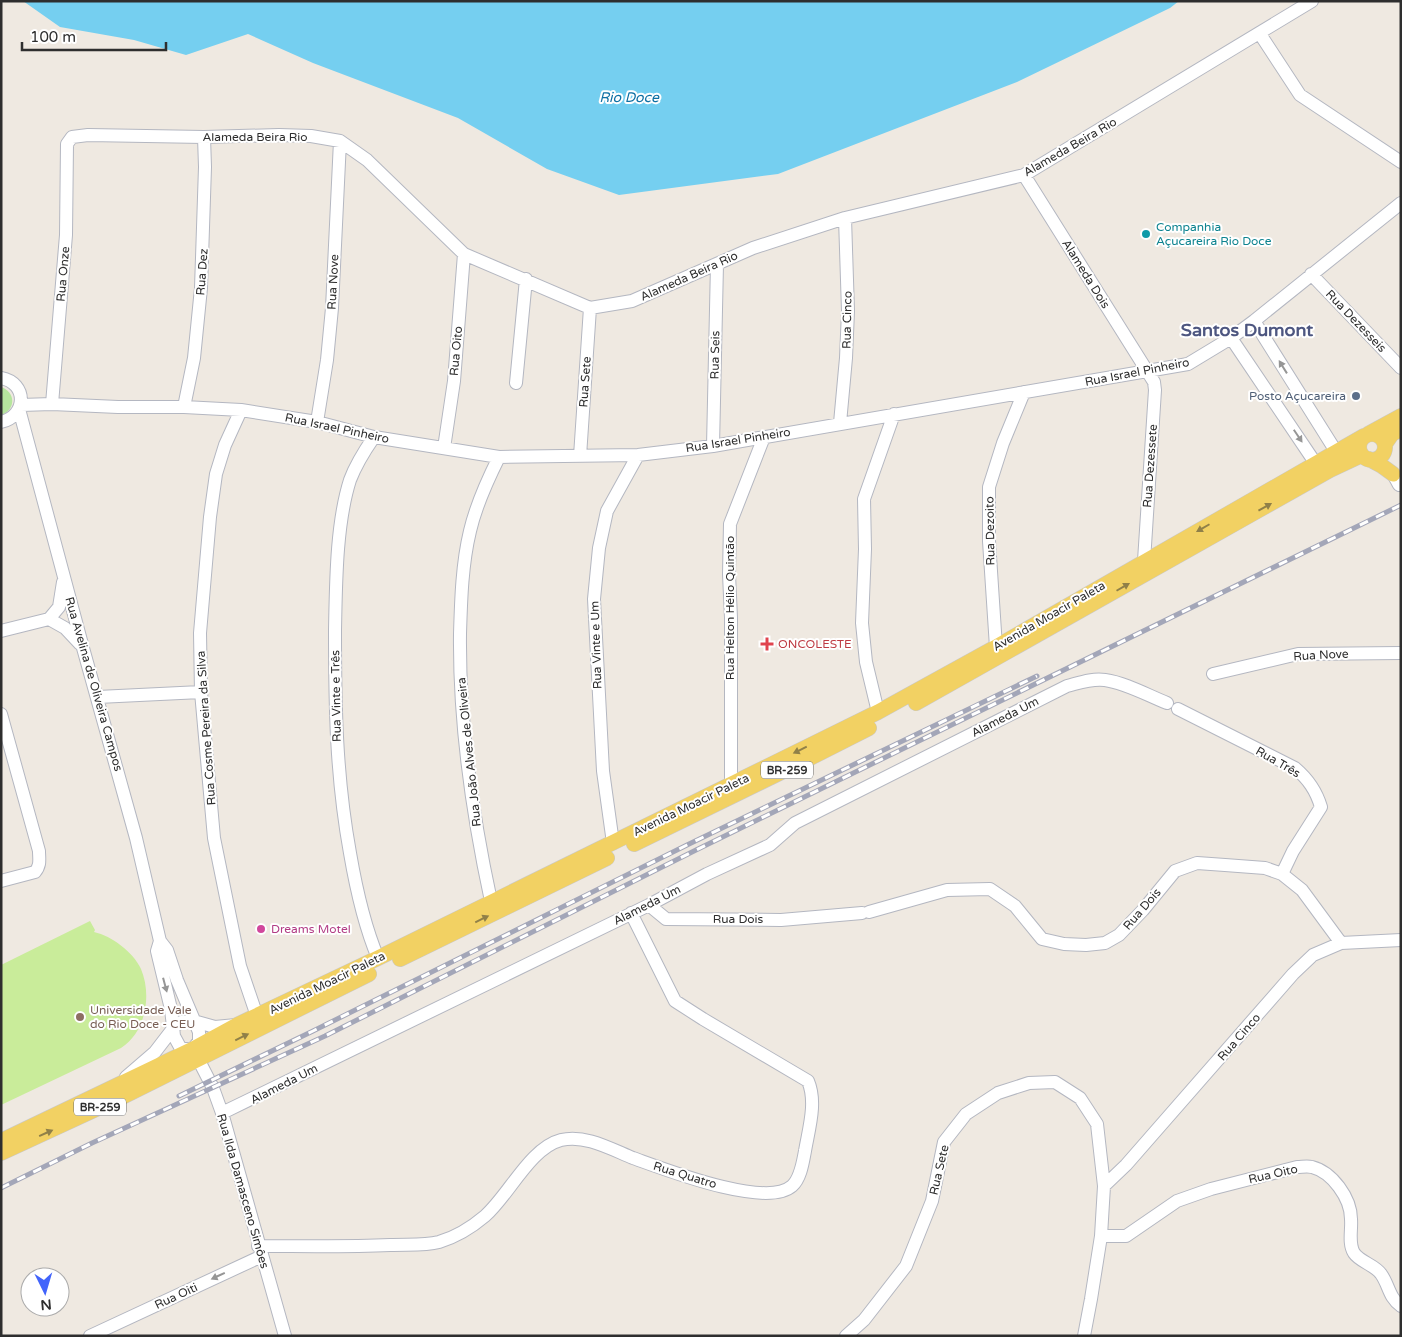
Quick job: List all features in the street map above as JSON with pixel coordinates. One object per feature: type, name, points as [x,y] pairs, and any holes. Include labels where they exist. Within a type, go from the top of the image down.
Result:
[{"type":"main road","name":"Avenida Moacir Paleta","points":[[1,1141],[116,1085],[196,1054],[237,1025],[614,843],[878,712],[1401,416]]},
{"type":"main road","points":[[1366,457],[1378,458],[1384,452],[1385,446],[1392,434],[1401,430]]},
{"type":"main road","points":[[1376,434],[1380,436],[1385,446],[1387,461],[1396,479],[1382,466],[1366,457],[1359,447],[1359,443],[1366,435],[1376,434]]},
{"type":"main road","name":"Avenida Moacir Paleta","points":[[1,1153],[55,1129],[196,1054],[806,760],[970,673],[1330,470],[1366,457]]},
{"type":"street","name":"Alameda Beira Rio","points":[[67,144],[72,137],[88,134],[204,137],[286,135],[319,137],[340,141],[367,160],[464,254],[590,308],[632,301],[753,248],[845,218],[1024,175],[1312,1]]},
{"type":"street","points":[[1260,34],[1300,94],[1401,162]]},
{"type":"street","name":"Rua Dez","points":[[184,407],[194,358],[201,288],[205,185],[204,137]]},
{"type":"street","name":"Rua Nove","points":[[317,422],[327,360],[332,308],[340,141]]},
{"type":"street","name":"Rua Onze","points":[[52,404],[66,235],[67,144]]},
{"type":"street","name":"Alameda Dois","points":[[1024,175],[1147,372]]},
{"type":"street","name":"Rua Israel Pinheiro","points":[[20,407],[52,404],[241,410],[317,422],[374,437],[499,457],[638,455],[714,446],[1188,364],[1231,338],[1311,274],[1398,211]]},
{"type":"street","name":"Rua Cinco","points":[[840,423],[848,311],[845,218]]},
{"type":"street","name":"Rua Oito","points":[[444,448],[454,381],[464,254]]},
{"type":"street","name":"Rua Seis","points":[[714,446],[717,264]]},
{"type":"street","name":"Rua Dezesseis","points":[[1311,274],[1401,368]]},
{"type":"street","points":[[516,383],[526,280]]},
{"type":"street","name":"Rua Sete","points":[[580,456],[590,308]]},
{"type":"street","points":[[1254,321],[1337,453]]},
{"type":"street","points":[[1231,338],[1316,464]]},
{"type":"street","name":"Rua Dezessete","points":[[1144,561],[1155,390],[1154,382],[1147,372]]},
{"type":"street","name":"Rua Avelina de Oliveira Campos","points":[[1,378],[8,379],[16,385],[19,391],[20,407],[25,428],[64,578],[136,838],[160,941],[158,952],[174,1036],[180,1047],[196,1054],[200,1036],[167,950],[160,941]]},
{"type":"street","name":"Rua Dezoito","points":[[996,646],[989,541],[989,487],[1003,444],[1024,392]]},
{"type":"street","points":[[2,422],[13,417],[20,407]]},
{"type":"street","name":"Rua Cosme Pereira da Silva","points":[[241,410],[216,474],[210,517],[200,633],[200,692],[214,838],[237,951],[257,1016]]},
{"type":"street","points":[[878,712],[866,662],[862,623],[865,549],[864,499],[894,414]]},
{"type":"street","points":[[2,422],[16,422],[25,428]]},
{"type":"street","name":"Rua Vinte e Três","points":[[374,437],[361,456],[350,480],[343,512],[336,589],[334,680],[337,754],[343,818],[355,882],[368,932],[378,958]]},
{"type":"street","name":"Rua Helton Hélio Quintão","points":[[731,784],[730,524],[764,437]]},
{"type":"street","name":"Rua Vinte e Um","points":[[614,843],[603,771],[594,598],[599,548],[607,511],[638,455]]},
{"type":"street","name":"Rua João Alves de Oliveira","points":[[491,902],[479,846],[469,777],[460,672],[461,597],[470,532],[482,492],[499,457]]},
{"type":"street","points":[[1,631],[49,619],[59,606],[64,578]]},
{"type":"street","points":[[49,619],[65,628],[83,648]]},
{"type":"street","name":"Rua Nove","points":[[1213,674],[1298,654],[1401,653]]},
{"type":"street","name":"Rua Três","points":[[1066,686],[1089,680],[1104,680],[1125,686],[1173,706],[1295,768],[1306,778],[1317,793],[1321,807],[1292,851],[1282,874]]},
{"type":"street","name":"Alameda Um","points":[[222,1113],[649,905],[707,874],[770,845],[795,823],[1066,686]]},
{"type":"street","points":[[98,697],[200,692]]},
{"type":"street","points":[[1,714],[39,851],[39,867],[35,872],[1,881]]},
{"type":"street","name":"Rua Dois","points":[[649,905],[666,919],[781,920],[865,912],[947,890],[990,889],[1015,906],[1042,938],[1064,944],[1086,945],[1105,943],[1120,935],[1175,871],[1197,863],[1265,868],[1282,874],[1302,890],[1341,943]]},
{"type":"street","name":"Rua Quatro","points":[[260,1251],[440,1242],[457,1235],[486,1215],[546,1146],[561,1140],[574,1139],[594,1143],[659,1167],[734,1189],[759,1193],[782,1192],[794,1185],[802,1167],[812,1112],[813,1092],[808,1080],[675,1001],[631,913]]},
{"type":"street","name":"Rua Cinco","points":[[1104,1186],[1126,1165],[1293,974],[1314,955],[1341,943],[1401,940]]},
{"type":"street","points":[[116,1085],[147,1060],[177,1023],[190,1020],[215,1027],[237,1025]]},
{"type":"street","name":"Rua Ilda Damasceno Simôes","points":[[196,1054],[213,1088],[222,1113],[285,1336]]},
{"type":"street","name":"Rua Sete","points":[[846,1336],[864,1320],[906,1266],[932,1201],[944,1142],[966,1114],[998,1093],[1029,1083],[1055,1082],[1080,1098],[1097,1124],[1104,1186],[1100,1236],[1084,1336]]},
{"type":"street","name":"Rua Oito","points":[[1100,1236],[1126,1236],[1177,1201],[1211,1189],[1297,1167],[1310,1166],[1325,1172],[1338,1186],[1348,1204],[1352,1217],[1350,1237],[1355,1254],[1381,1274],[1394,1302],[1401,1306]]},
{"type":"street","name":"Rua Oiti","points":[[90,1336],[103,1332],[260,1251]]},
{"type":"green space","points":[[1,387],[6,389],[12,397],[12,405],[6,413],[1,415]]},
{"type":"green space","name":"Universidade Vale do Rio Doce - CEU","points":[[90,921],[95,930],[94,932],[115,941],[133,957],[141,969],[146,990],[146,1001],[141,1023],[136,1033],[121,1048],[1,1105],[1,965]]},
{"type":"water","name":"Rio Doce","points":[[23,1],[1179,1],[1170,8],[1017,82],[778,174],[619,195],[547,169],[458,118],[313,63],[248,34],[186,55],[134,40],[60,27]]},
{"type":"railway","points":[[1,1188],[92,1143],[325,1036],[696,850],[1401,505]]},
{"type":"railway","points":[[179,1096],[687,845],[1037,676]]},
{"type":"place","name":"Companhia Açucareira Rio Doce","points":[[1146,234]]},
{"type":"place","name":"Posto Açucareira","points":[[1356,396]]},
{"type":"place","name":"ONCOLESTE","points":[[767,644]]},
{"type":"place","name":"Dreams Motel","points":[[261,929]]},
{"type":"place","name":"Universidade Vale do Rio Doce - CEU","points":[[80,1017]]},
{"type":"district","name":"Santos Dumont","points":[[1247,330]]}]
